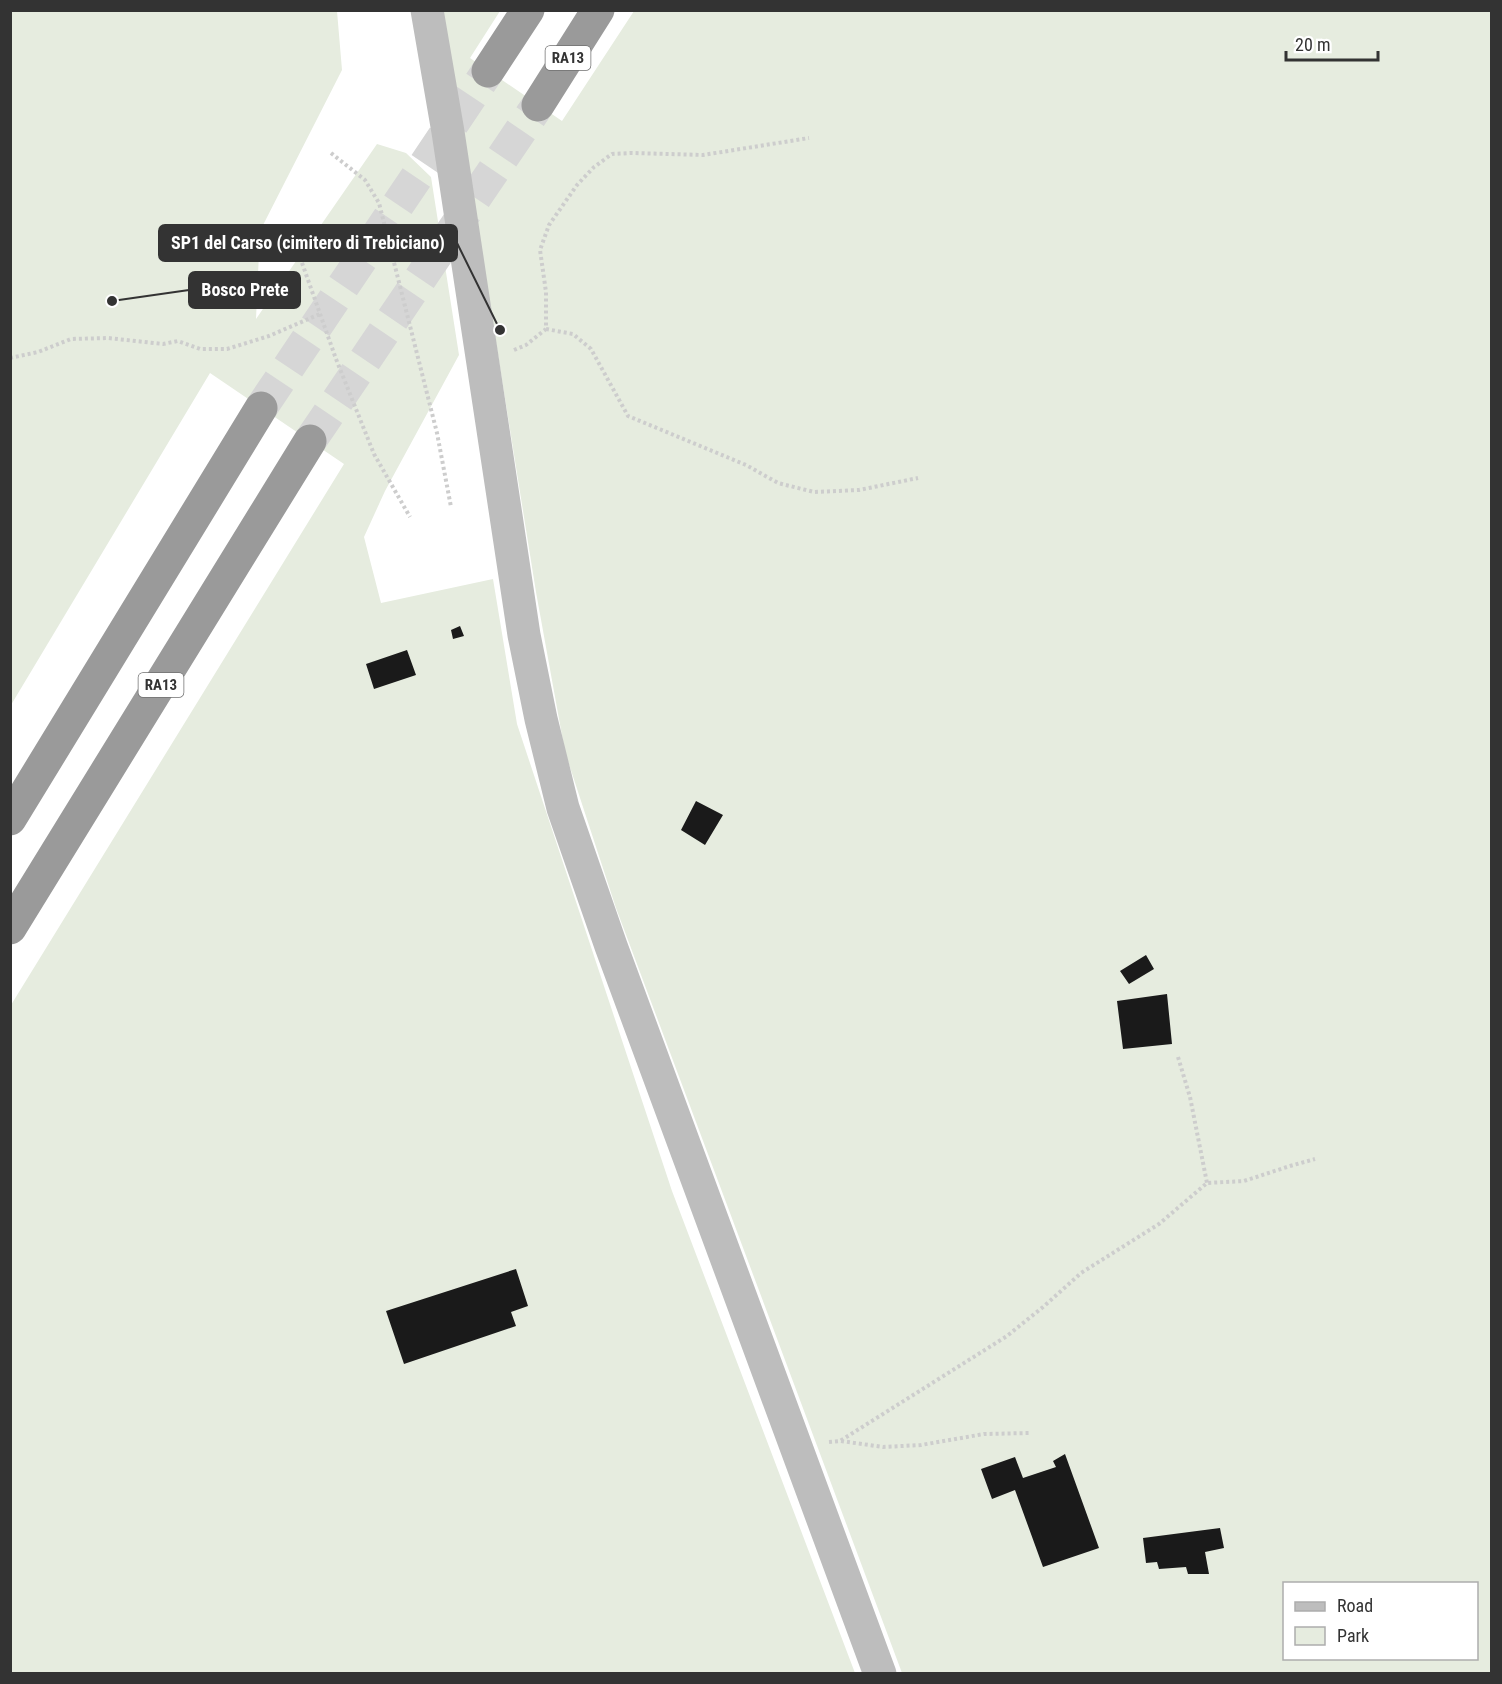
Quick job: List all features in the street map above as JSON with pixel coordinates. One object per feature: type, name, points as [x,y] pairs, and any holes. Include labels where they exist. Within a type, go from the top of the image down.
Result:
[{"type":"highway","points":[[488,71],[528,10]]},
{"type":"highway","name":"RA13","points":[[538,105],[598,10]]},
{"type":"highway","points":[[10,819],[261,408]]},
{"type":"highway","name":"RA13","points":[[10,928],[310,441]]},
{"type":"main road","points":[[427,10],[448,132],[524,635],[541,719],[564,808],[597,906],[880,1674]]},
{"type":"path","points":[[482,362],[526,345],[546,328],[546,292],[540,250],[549,225],[577,185],[594,167],[612,154],[703,155],[809,138]]},
{"type":"path","points":[[331,153],[365,180],[379,203],[437,433],[451,507]]},
{"type":"path","points":[[290,229],[374,454],[410,517]]},
{"type":"path","points":[[10,358],[38,352],[71,339],[108,338],[163,344],[178,341],[200,350],[227,349],[269,336],[320,314]]},
{"type":"path","points":[[546,328],[573,334],[591,349],[628,416],[746,465],[778,483],[814,492],[825,492],[859,490],[918,478]]},
{"type":"path","points":[[1178,1057],[1191,1096],[1207,1183]]},
{"type":"path","points":[[840,1441],[1007,1335],[1081,1273],[1159,1224],[1207,1183],[1244,1181],[1315,1160]]},
{"type":"path","points":[[796,1446],[840,1441],[883,1447],[921,1445],[984,1434],[1031,1432]]},
{"type":"green space","points":[[10,11],[337,11],[342,70],[260,231],[256,319],[377,144],[406,153],[431,177],[459,355],[385,491],[364,537],[381,603],[493,579],[517,724],[672,1191],[855,1673],[11,1673],[11,1005],[344,464],[210,373],[11,705]]},
{"type":"green space","points":[[443,11],[500,11],[470,58],[562,121],[634,11],[1491,11],[1491,1673],[902,1673],[616,908],[565,752],[536,592]]},
{"type":"building","points":[[460,626],[464,636],[453,639],[451,630]]},
{"type":"building","points":[[407,650],[416,675],[374,689],[366,664]]},
{"type":"building","points":[[696,801],[723,815],[705,845],[681,830]]},
{"type":"building","points":[[1146,955],[1154,969],[1129,984],[1120,971]]},
{"type":"building","points":[[1167,994],[1172,1044],[1123,1049],[1117,1001]]},
{"type":"building","points":[[516,1269],[528,1306],[511,1312],[516,1326],[404,1364],[386,1311]]},
{"type":"building","points":[[1065,1454],[1099,1548],[1043,1567],[1015,1490],[992,1499],[981,1469],[1015,1457],[1023,1478],[1056,1467],[1053,1461]]},
{"type":"building","points":[[1220,1528],[1224,1548],[1205,1552],[1209,1574],[1188,1574],[1186,1567],[1159,1569],[1157,1562],[1146,1563],[1143,1538]]},
{"type":"tunnel","points":[[261,408],[488,71]]},
{"type":"tunnel","points":[[310,441],[538,105]]},
{"type":"place","name":"Bosco Prete","points":[[112,301]]},
{"type":"place","name":"SP1 del Carso (cimitero di Trebiciano)","points":[[500,330]]}]
